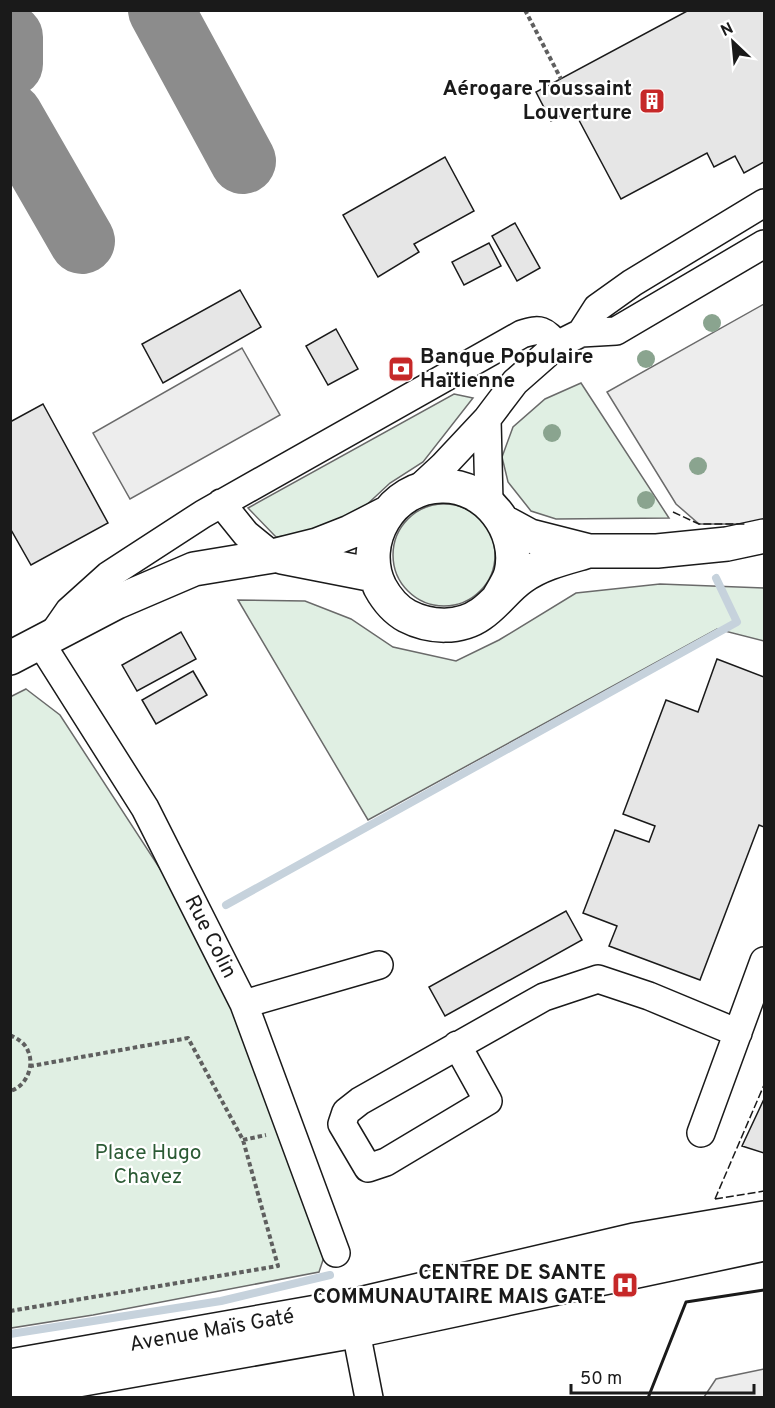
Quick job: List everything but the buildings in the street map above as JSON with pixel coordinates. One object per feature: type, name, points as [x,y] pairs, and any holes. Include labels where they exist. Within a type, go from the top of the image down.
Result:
[{"type":"main road","points":[[589,551],[551,561],[521,578],[480,615],[456,625],[430,625],[406,616],[386,598],[374,575],[372,553],[376,532],[387,513],[400,500],[416,491],[441,486],[467,490],[530,536],[589,551],[657,551],[727,544],[765,536]]},
{"type":"main road","points":[[496,512],[512,547],[511,573],[499,597]]},
{"type":"main road","points":[[10,658],[117,602],[194,568],[273,556],[318,545],[387,513]]},
{"type":"main road","points":[[273,556],[374,575]]},
{"type":"main road","name":"Avenue Maïs Gaté","points":[[10,1366],[353,1319],[633,1240],[765,1218]]},
{"type":"main road","name":"Avenue Maïs Gaté","points":[[10,1392],[353,1319],[765,1244]]},
{"type":"street","points":[[581,333],[597,308],[632,283],[765,203]]},
{"type":"street","points":[[416,491],[487,418],[514,382],[557,345],[581,333],[616,330],[765,244]]},
{"type":"street","points":[[46,638],[69,611],[109,574],[221,503],[522,334],[535,330],[542,331],[557,345]]},
{"type":"street","points":[[487,418],[496,512]]},
{"type":"street","points":[[221,503],[246,534],[273,556]]},
{"type":"street","name":"Rue Colin","points":[[46,638],[145,808],[244,1004],[336,1252]]},
{"type":"street","points":[[701,1133],[765,961]]},
{"type":"street","points":[[244,1004],[379,965]]},
{"type":"street","points":[[457,1045],[488,1101],[386,1162],[368,1168],[342,1124],[346,1112],[360,1101],[457,1045],[544,997],[598,979],[649,996],[738,1033]]},
{"type":"street","points":[[353,1319],[369,1398]]},
{"type":"path","points":[[525,10],[561,79]]},
{"type":"path","points":[[10,1035],[20,1040],[29,1052],[31,1066],[26,1080],[15,1090],[10,1091]]},
{"type":"path","points":[[10,1311],[278,1266],[243,1140],[188,1038],[31,1066]]},
{"type":"green space","points":[[581,383],[669,518],[556,519],[531,511],[508,482],[502,457],[513,427],[545,399]]},
{"type":"green space","points":[[454,394],[473,398],[423,462],[390,483],[361,510],[303,534],[276,537],[248,508]]},
{"type":"green space","points":[[444,504],[463,508],[480,519],[491,536],[495,555],[491,574],[480,591],[463,602],[444,606],[425,602],[408,591],[397,574],[393,555],[397,536],[408,519],[425,508]]},
{"type":"green space","points":[[660,584],[764,588],[764,641],[717,629],[368,820],[238,600],[305,601],[351,619],[393,647],[456,661],[499,640],[576,593]]},
{"type":"green space","name":"Place Hugo Chavez","points":[[26,689],[60,715],[209,944],[327,1248],[319,1272],[93,1315],[11,1328],[10,697]]},
{"type":"shaded area","points":[[764,304],[764,522],[699,524],[676,504],[607,392]]},
{"type":"shaded area","points":[[242,348],[280,415],[130,499],[93,433]]},
{"type":"shaded area","points":[[764,1369],[764,1397],[704,1397],[716,1379]]},
{"type":"waterway","points":[[226,905],[737,622],[716,578]]},
{"type":"waterway","points":[[10,1334],[221,1301],[330,1275]]},
{"type":"taxiway","points":[[161,10],[243,161]]},
{"type":"taxiway","points":[[10,37],[10,64]]},
{"type":"taxiway","points":[[10,116],[82,241]]},
{"type":"fence","points":[[673,512],[699,524],[745,524]]},
{"type":"fence","points":[[715,1199],[764,1085]]},
{"type":"fence","points":[[715,1199],[764,1191]]},
{"type":"wall","points":[[648,1398],[686,1302],[764,1290]]},
{"type":"place","name":"Aérogare Toussaint Louverture","points":[[652,101]]},
{"type":"place","name":"Banque Populaire Haïtienne","points":[[401,369]]},
{"type":"place","name":"CENTRE DE SANTE COMMUNAUTAIRE MAIS GATE","points":[[625,1285]]}]
